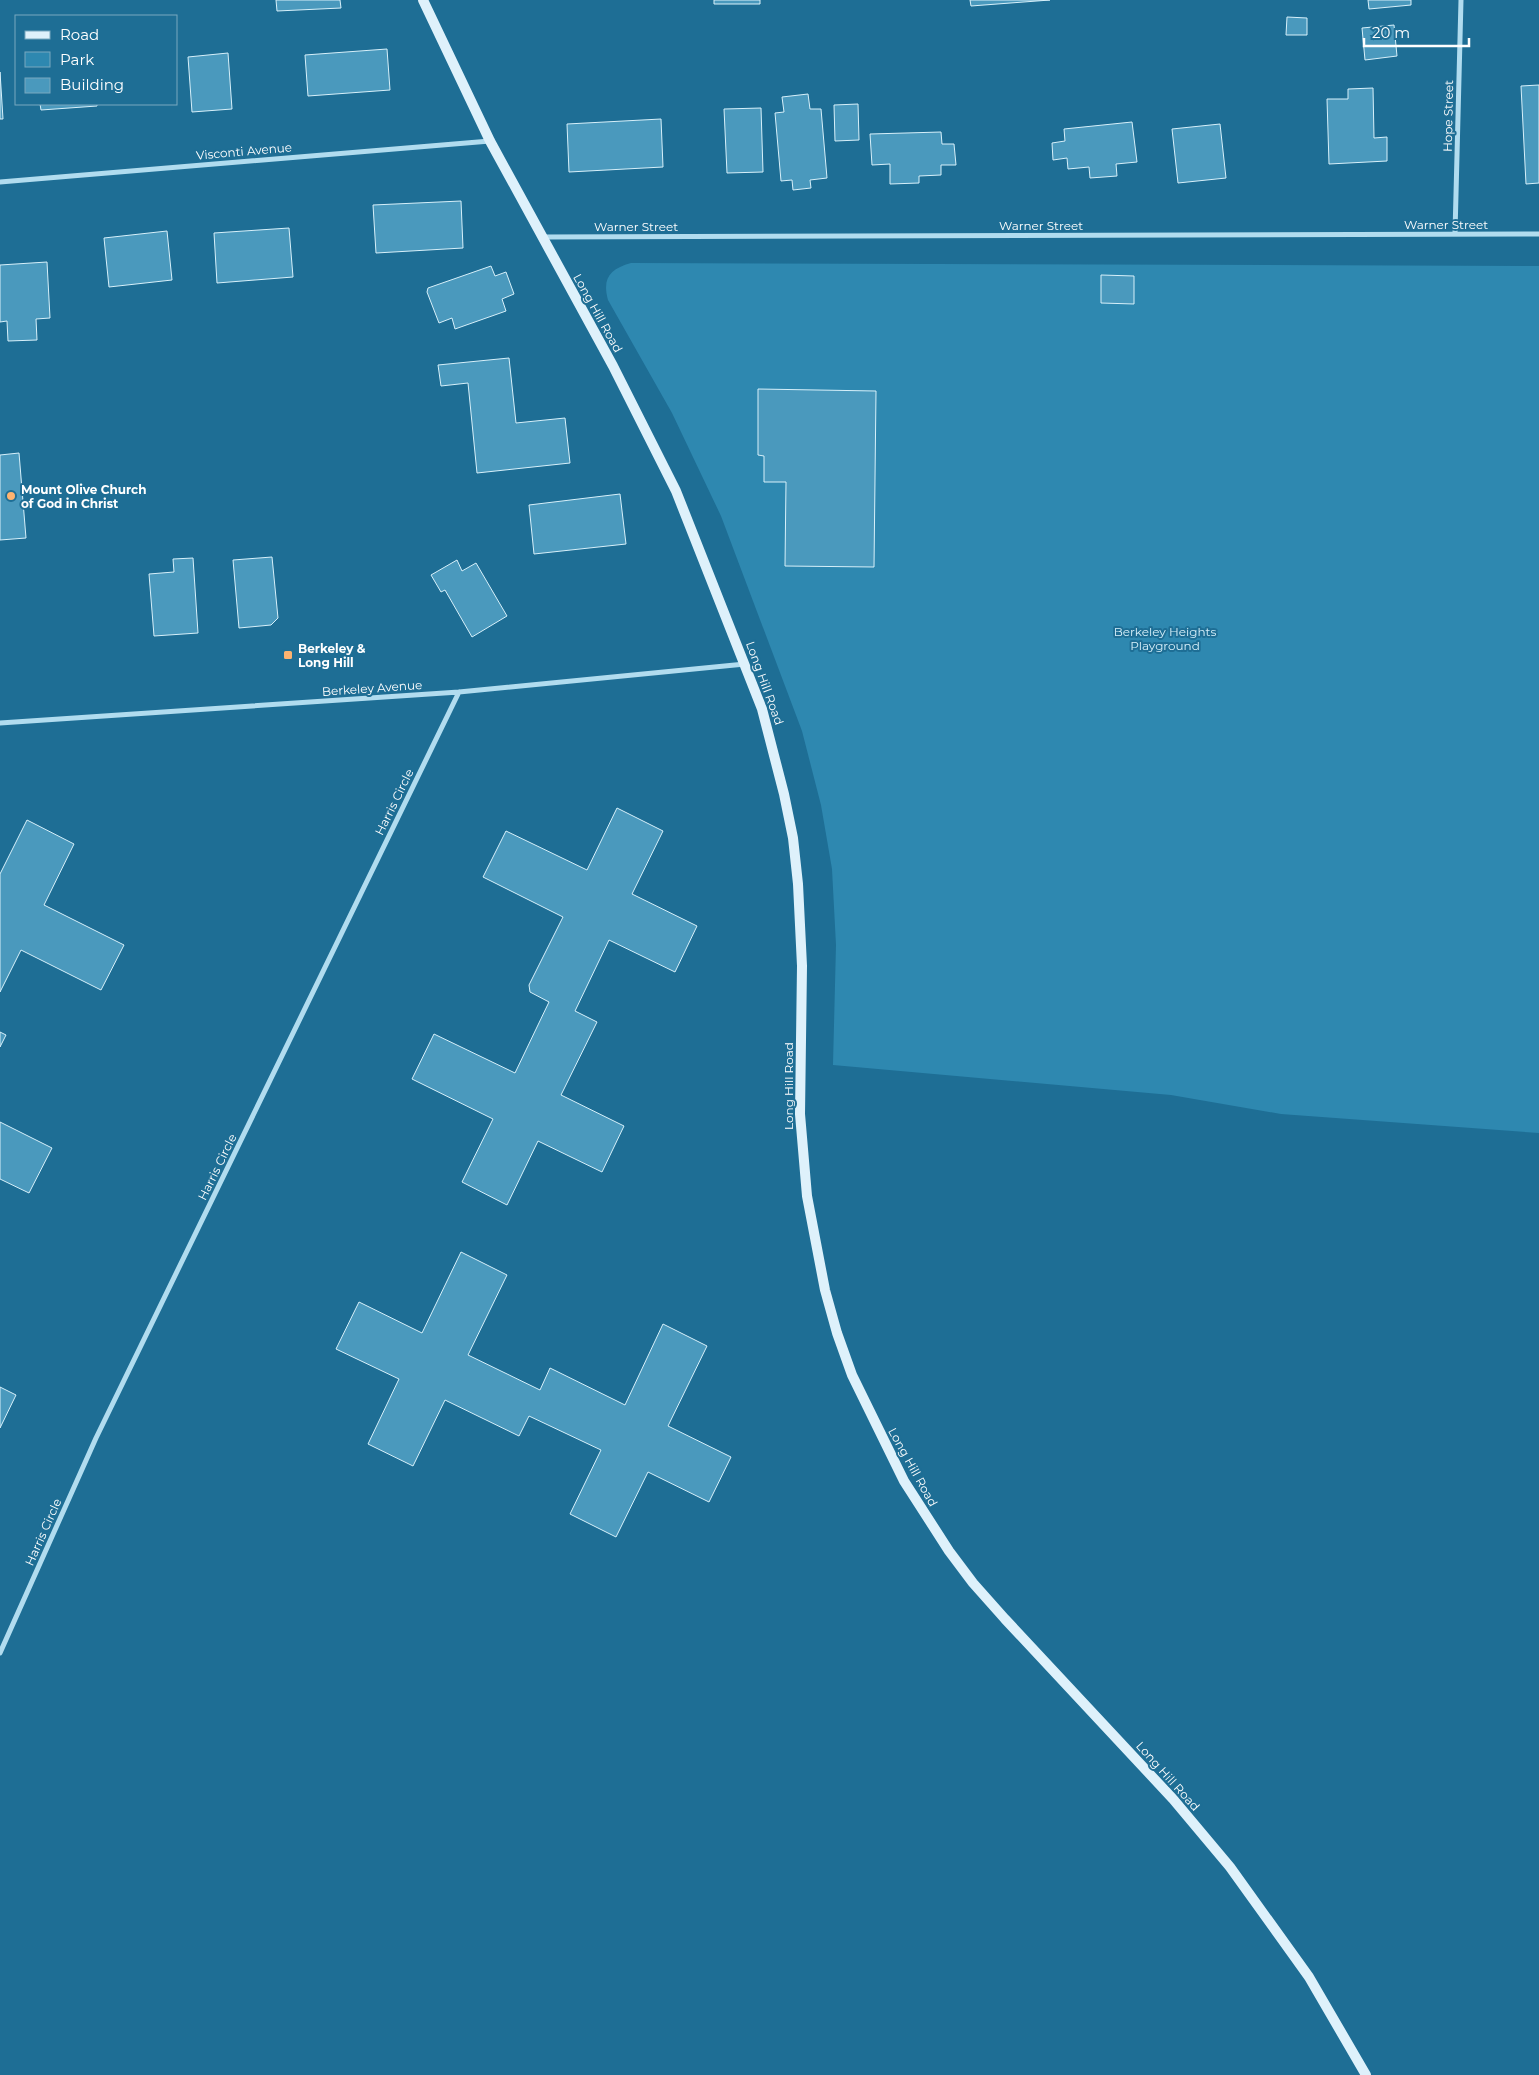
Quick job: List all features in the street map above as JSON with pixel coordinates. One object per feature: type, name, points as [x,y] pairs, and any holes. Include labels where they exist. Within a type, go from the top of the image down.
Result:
[{"type":"main road","name":"Long Hill Road","points":[[423,0],[490,141],[617,375],[676,491],[745,664],[775,752],[792,838],[801,926],[800,1114],[807,1196],[825,1290],[837,1333],[852,1375],[904,1481],[949,1551],[999,1612],[1173,1799],[1254,1897],[1308,1978],[1366,2075]]},
{"type":"street","name":"Hope Street","points":[[1455,233],[1461,0]]},
{"type":"street","name":"Visconti Avenue","points":[[0,182],[490,141]]},
{"type":"street","name":"Warner Street","points":[[542,236],[1539,234]]},
{"type":"street","name":"Berkeley Avenue","points":[[0,723],[459,692],[745,664]]},
{"type":"street","name":"Harris Circle","points":[[0,1653],[96,1438],[459,692]]},
{"type":"green space","name":"Berkeley Heights Playground","points":[[631,263],[1539,266],[1539,1133],[1281,1114],[1171,1095],[833,1065],[836,945],[832,869],[821,805],[802,731],[721,516],[672,413],[608,300],[606,286],[609,276],[618,268]]},
{"type":"building","points":[[276,0],[340,0],[341,8],[277,11]]},
{"type":"building","points":[[714,0],[760,0],[760,4],[714,4]]},
{"type":"building","points":[[970,0],[1050,0],[971,6]]},
{"type":"building","points":[[1368,0],[1411,0],[1411,5],[1369,9]]},
{"type":"building","points":[[1287,17],[1307,18],[1307,35],[1286,35]]},
{"type":"building","points":[[1394,25],[1397,56],[1365,60],[1362,28]]},
{"type":"building","points":[[387,49],[390,90],[308,96],[305,55]]},
{"type":"building","points":[[228,53],[232,109],[192,112],[188,57]]},
{"type":"building","points":[[0,72],[3,119],[0,119]]},
{"type":"building","points":[[1539,85],[1539,183],[1526,184],[1521,86]]},
{"type":"building","points":[[1373,88],[1374,138],[1387,137],[1387,161],[1329,164],[1327,99],[1348,99],[1348,89]]},
{"type":"building","points":[[808,94],[810,109],[821,109],[827,178],[810,180],[811,188],[793,190],[792,180],[781,181],[775,113],[784,112],[782,97]]},
{"type":"building","points":[[858,104],[859,140],[835,141],[834,105]]},
{"type":"building","points":[[40,105],[97,105],[97,106],[41,110]]},
{"type":"building","points":[[761,108],[763,172],[727,173],[724,109]]},
{"type":"building","points":[[661,119],[663,167],[569,172],[567,124]]},
{"type":"building","points":[[1132,122],[1137,162],[1116,164],[1117,176],[1090,178],[1089,167],[1068,169],[1067,158],[1053,160],[1052,143],[1065,141],[1064,129]]},
{"type":"building","points":[[1220,124],[1226,178],[1178,183],[1172,129]]},
{"type":"building","points":[[941,132],[942,144],[954,144],[956,165],[941,165],[941,175],[919,176],[919,183],[890,184],[890,164],[872,165],[870,134]]},
{"type":"building","points":[[461,201],[463,248],[376,253],[373,205]]},
{"type":"building","points":[[289,228],[293,277],[217,283],[214,233]]},
{"type":"building","points":[[167,231],[172,280],[109,287],[104,238]]},
{"type":"building","points":[[47,262],[50,318],[36,319],[37,340],[8,341],[7,321],[0,322],[0,265]]},
{"type":"building","points":[[491,266],[495,276],[506,272],[514,294],[502,299],[506,311],[455,329],[452,318],[439,323],[427,292],[428,288]]},
{"type":"building","points":[[1101,275],[1134,276],[1134,304],[1101,303]]},
{"type":"building","points":[[509,358],[516,423],[565,418],[570,463],[477,473],[468,383],[441,386],[438,365]]},
{"type":"building","points":[[758,389],[876,391],[874,567],[785,566],[786,482],[764,482],[764,456],[758,455]]},
{"type":"building","name":"Mount Olive Church of God in Christ","points":[[19,453],[26,538],[0,540],[0,455]]},
{"type":"building","points":[[620,494],[626,544],[534,554],[529,505]]},
{"type":"building","points":[[272,557],[278,618],[271,625],[239,628],[233,560]]},
{"type":"building","points":[[193,558],[198,633],[154,636],[149,574],[174,572],[173,559]]},
{"type":"building","points":[[457,560],[462,571],[476,563],[507,616],[472,637],[445,590],[441,592],[431,575]]},
{"type":"building","points":[[617,808],[663,831],[632,894],[697,926],[675,972],[609,940],[575,1011],[597,1022],[561,1095],[624,1126],[602,1172],[538,1141],[507,1205],[462,1182],[493,1119],[412,1079],[434,1034],[515,1073],[549,1002],[530,992],[529,985],[563,917],[483,877],[506,831],[587,870]]},
{"type":"building","points":[[27,820],[74,844],[44,905],[124,945],[101,990],[21,950],[0,992],[0,874]]},
{"type":"building","points":[[0,1032],[6,1035],[0,1047]]},
{"type":"building","points":[[0,1122],[52,1148],[29,1193],[0,1179]]},
{"type":"building","points":[[461,1252],[507,1275],[468,1355],[540,1390],[550,1368],[625,1405],[663,1324],[707,1346],[668,1426],[731,1457],[709,1502],[648,1472],[616,1537],[570,1514],[601,1450],[529,1416],[519,1436],[445,1400],[413,1466],[368,1444],[399,1379],[336,1349],[359,1302],[422,1333]]},
{"type":"building","points":[[0,1387],[16,1395],[0,1428]]},
{"type":"place","name":"Mount Olive Church of God in Christ","points":[[11,496]]},
{"type":"place","name":"Berkeley & Long Hill","points":[[288,655]]}]
